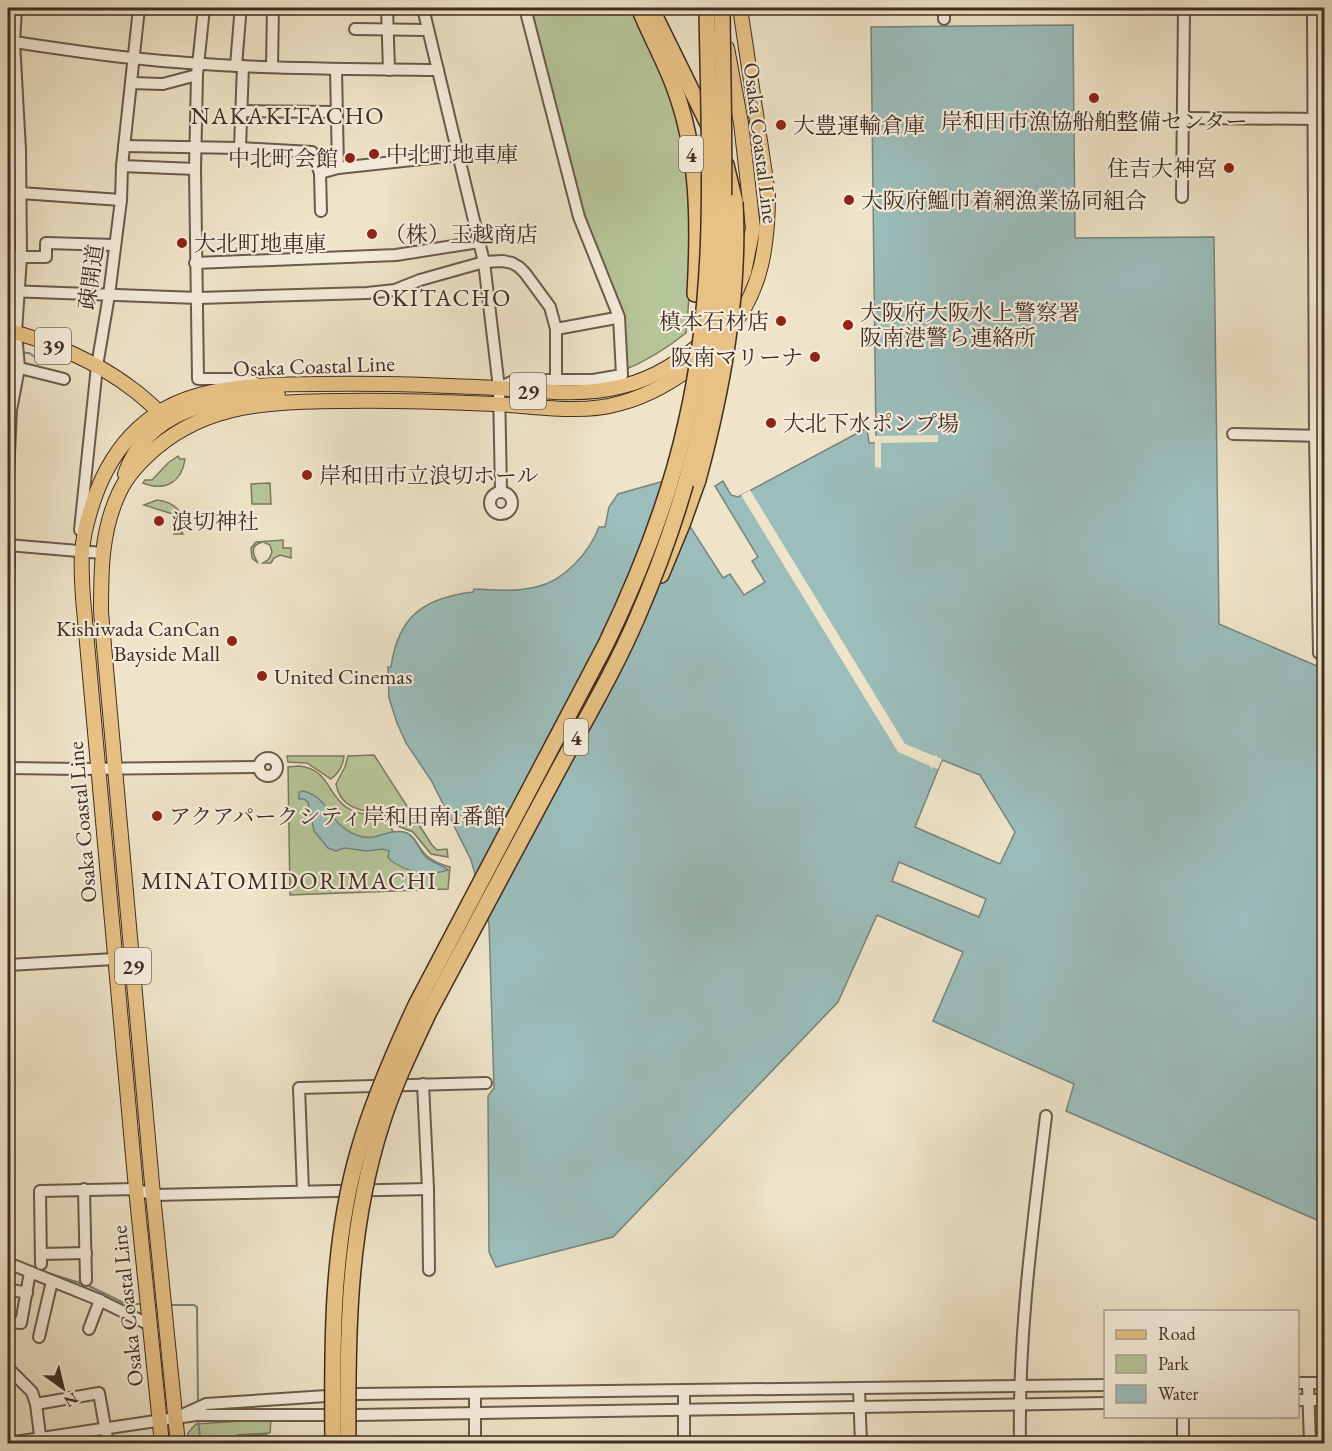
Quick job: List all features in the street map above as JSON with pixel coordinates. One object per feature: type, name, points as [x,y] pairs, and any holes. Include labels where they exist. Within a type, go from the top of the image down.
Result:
[{"type":"highway","name":"4","points":[[333,1443],[334,1316],[337,1268],[350,1187],[369,1117],[416,1005],[606,645],[627,600],[672,479],[693,389],[705,294],[710,168],[707,8]]},
{"type":"highway","name":"4","points":[[636,620],[677,512],[690,469],[708,388],[715,339],[720,294],[723,209],[720,8]]},
{"type":"highway","name":"4","points":[[645,12],[681,106],[694,172],[698,215],[688,385],[672,479]]},
{"type":"highway","name":"4","points":[[348,1443],[351,1271],[365,1187],[381,1125],[409,1054],[429,1012],[666,564],[683,522],[710,434],[726,353],[730,318],[735,202],[719,147],[645,12]]},
{"type":"main road","name":"Osaka Coastal Line","points":[[162,1443],[136,1189],[88,663],[82,551],[93,502],[104,473],[125,440],[139,427],[163,417],[184,401],[205,393],[266,385],[359,383],[586,393],[642,380],[676,362],[694,349],[718,328],[744,272],[753,228],[741,123],[720,8]]},
{"type":"main road","name":"Osaka Coastal Line","points":[[178,1443],[153,1195],[101,612],[102,553],[108,523],[120,490],[139,463],[171,436],[213,415],[234,410],[295,402],[422,400],[592,408],[619,404],[645,395],[702,359],[735,323],[760,271],[765,252],[768,194],[740,8]]},
{"type":"main road","name":"39","points":[[12,332],[50,345],[97,366],[129,386],[163,417]]},
{"type":"main road","points":[[120,490],[125,471],[133,455],[163,417],[235,398],[287,395],[295,402]]},
{"type":"street","points":[[8,476],[13,366],[18,352],[12,332],[20,292],[21,257],[20,150],[11,42],[16,8]]},
{"type":"street","name":"疎開道","points":[[82,551],[80,535],[97,366],[115,245],[139,8]]},
{"type":"street","points":[[204,8],[197,75],[195,169],[198,379],[237,379],[266,385]]},
{"type":"street","points":[[272,67],[273,8]]},
{"type":"street","points":[[387,8],[389,70]]},
{"type":"street","points":[[423,8],[484,262],[499,388],[501,492]]},
{"type":"street","points":[[499,388],[514,380],[593,380],[622,375],[619,317],[579,217],[525,8]]},
{"type":"street","points":[[1182,197],[1184,8]]},
{"type":"street","points":[[1313,8],[1319,119],[1319,653]]},
{"type":"street","points":[[240,17],[240,148]]},
{"type":"street","points":[[355,29],[428,30]]},
{"type":"street","points":[[11,42],[134,58],[240,66],[438,70]]},
{"type":"street","points":[[336,69],[338,168]]},
{"type":"street","points":[[131,83],[163,84],[197,75]]},
{"type":"street","points":[[241,111],[337,112]]},
{"type":"street","points":[[1183,118],[1319,119]]},
{"type":"street","points":[[124,146],[312,152],[320,173],[321,212]]},
{"type":"street","points":[[320,173],[338,168],[459,154]]},
{"type":"street","points":[[122,166],[195,169]]},
{"type":"street","points":[[20,193],[120,200]]},
{"type":"street","points":[[195,263],[396,255],[479,242]]},
{"type":"street","points":[[8,257],[46,257],[46,243],[115,245]]},
{"type":"street","points":[[8,291],[198,298],[368,293],[395,290],[420,280],[484,262],[503,261],[519,267],[549,307],[556,329],[556,379]]},
{"type":"street","points":[[556,329],[616,318]]},
{"type":"street","points":[[13,366],[64,379]]},
{"type":"street","points":[[1233,434],[1320,436]]},
{"type":"street","points":[[8,604],[8,549],[102,553]]},
{"type":"street","points":[[8,768],[259,767]]},
{"type":"street","points":[[8,965],[132,958]]},
{"type":"street","points":[[303,1191],[299,1088],[486,1083]]},
{"type":"street","points":[[423,1084],[429,1270]]},
{"type":"street","points":[[1020,1443],[1019,1405],[1028,1277],[1046,1116]]},
{"type":"street","points":[[84,1189],[86,1280]]},
{"type":"street","points":[[86,1253],[41,1259],[40,1191],[136,1189],[153,1195],[428,1189]]},
{"type":"street","points":[[8,1263],[100,1300],[150,1325]]},
{"type":"street","points":[[8,1322],[21,1323],[30,1272]]},
{"type":"street","points":[[39,1337],[52,1281]]},
{"type":"street","points":[[8,1289],[27,1293]]},
{"type":"street","points":[[89,1329],[100,1300]]},
{"type":"street","points":[[8,1368],[32,1392],[36,1404],[40,1441]]},
{"type":"street","points":[[1310,1443],[1303,1400],[1303,1383],[1324,1383]]},
{"type":"street","points":[[176,1417],[206,1404],[357,1394],[1104,1385]]},
{"type":"street","points":[[859,1388],[861,1443]]},
{"type":"street","points":[[684,1390],[684,1443]]},
{"type":"street","points":[[36,1404],[99,1393],[108,1443]]},
{"type":"street","points":[[475,1393],[475,1443]]},
{"type":"street","points":[[1303,1400],[1324,1400]]},
{"type":"street","points":[[8,1443],[74,1438],[106,1428],[196,1415],[1104,1403]]},
{"type":"street","points":[[1183,1418],[1183,1443]]},
{"type":"green space","points":[[530,8],[633,8],[673,100],[681,127],[687,156],[692,215],[686,333],[641,363],[624,370],[622,317],[587,228]]},
{"type":"green space","points":[[178,456],[180,459],[185,459],[183,467],[171,483],[158,486],[143,483],[145,480],[152,480]]},
{"type":"green space","points":[[270,483],[271,504],[252,504],[251,484]]},
{"type":"green space","points":[[157,500],[174,506],[182,514],[183,524],[180,530],[183,534],[174,534],[179,516],[144,505]]},
{"type":"green space","points":[[283,540],[283,548],[291,548],[291,558],[280,555],[271,563],[263,563],[269,559],[272,552],[270,545],[263,542],[256,545],[253,551],[258,563],[252,558],[251,548],[256,542]]},
{"type":"green space","points":[[374,755],[432,845],[437,850],[447,849],[448,857],[431,854],[413,832],[395,825],[393,819],[406,818],[401,811],[391,817],[357,809],[344,800],[336,784],[348,756]]},
{"type":"green space","points":[[287,756],[344,756],[340,769],[331,779],[307,763],[288,762]]},
{"type":"green space","points":[[288,767],[309,768],[322,777],[346,807],[352,811],[385,820],[393,832],[411,835],[427,856],[450,867],[448,889],[290,895]]},
{"type":"green space","points":[[271,1419],[270,1433],[237,1435],[267,1435],[267,1443],[238,1443],[237,1441],[237,1443],[189,1443],[188,1433],[196,1424]]},
{"type":"water","points":[[1073,25],[1075,238],[1214,237],[1219,624],[1324,669],[1324,1223],[1066,1111],[1074,1084],[933,1021],[963,952],[877,915],[838,1002],[613,1237],[496,1267],[489,1252],[488,1096],[494,1088],[489,924],[471,860],[431,780],[406,743],[397,723],[389,698],[388,667],[391,667],[395,649],[407,622],[427,605],[440,599],[473,592],[474,589],[521,590],[556,579],[582,556],[599,527],[605,527],[609,507],[618,494],[664,481],[699,492],[689,525],[723,578],[730,574],[744,595],[765,582],[752,561],[758,557],[715,486],[723,481],[731,495],[738,497],[867,428],[869,443],[876,443],[871,27]],"holes":[[[942,760],[980,775],[1015,832],[1000,864],[915,827]],[[899,862],[986,899],[979,917],[892,881]]]},
{"type":"water","points":[[303,791],[318,798],[343,828],[350,832],[359,836],[373,837],[390,832],[404,832],[414,839],[427,858],[448,870],[432,873],[411,871],[390,860],[389,851],[383,849],[367,851],[344,848],[336,851],[328,848],[314,831],[308,802],[299,799],[299,792]]},
{"type":"pier","points":[[938,435],[938,442],[881,443],[881,468],[875,467],[875,436]]},
{"type":"pier","points":[[750,490],[905,744],[934,756],[937,755],[942,759],[938,769],[933,767],[931,769],[930,766],[898,752],[741,495]]},
{"type":"waterway","points":[[22,353],[29,353],[38,359]]},
{"type":"waterway","points":[[41,1271],[87,1285],[126,1304],[143,1304]]},
{"type":"waterway","points":[[169,1305],[197,1307],[198,1405]]},
{"type":"waterway","points":[[198,1420],[201,1444]]},
{"type":"place","name":"岸和田市漁協船舶整備センター","points":[[1094,98]]},
{"type":"place","name":"大豊運輸倉庫","points":[[781,125]]},
{"type":"place","name":"中北町地車庫","points":[[374,154]]},
{"type":"place","name":"中北町会館","points":[[350,158]]},
{"type":"place","name":"住吉大神宮","points":[[1229,168]]},
{"type":"place","name":"大阪府鰮巾着網漁業協同組合","points":[[849,200]]},
{"type":"place","name":"（株）玉越商店","points":[[372,234]]},
{"type":"place","name":"大北町地車庫","points":[[182,243]]},
{"type":"place","name":"槙本石材店","points":[[781,321]]},
{"type":"place","name":"大阪府大阪水上警察署 阪南港警ら連絡所","points":[[848,325]]},
{"type":"place","name":"阪南マリーナ","points":[[815,357]]},
{"type":"place","name":"大北下水ポンプ場","points":[[771,423]]},
{"type":"place","name":"岸和田市立浪切ホール","points":[[307,475]]},
{"type":"place","name":"浪切神社","points":[[159,521]]},
{"type":"place","name":"Kishiwada CanCan Bayside Mall","points":[[232,641]]},
{"type":"place","name":"United Cinemas","points":[[262,676]]},
{"type":"place","name":"アクアパークシティ岸和田南1番館","points":[[157,816]]},
{"type":"district","name":"NAKAKITACHO","points":[[288,115]]},
{"type":"district","name":"OKITACHO","points":[[442,297]]},
{"type":"district","name":"MINATOMIDORIMACHI","points":[[289,880]]}]
